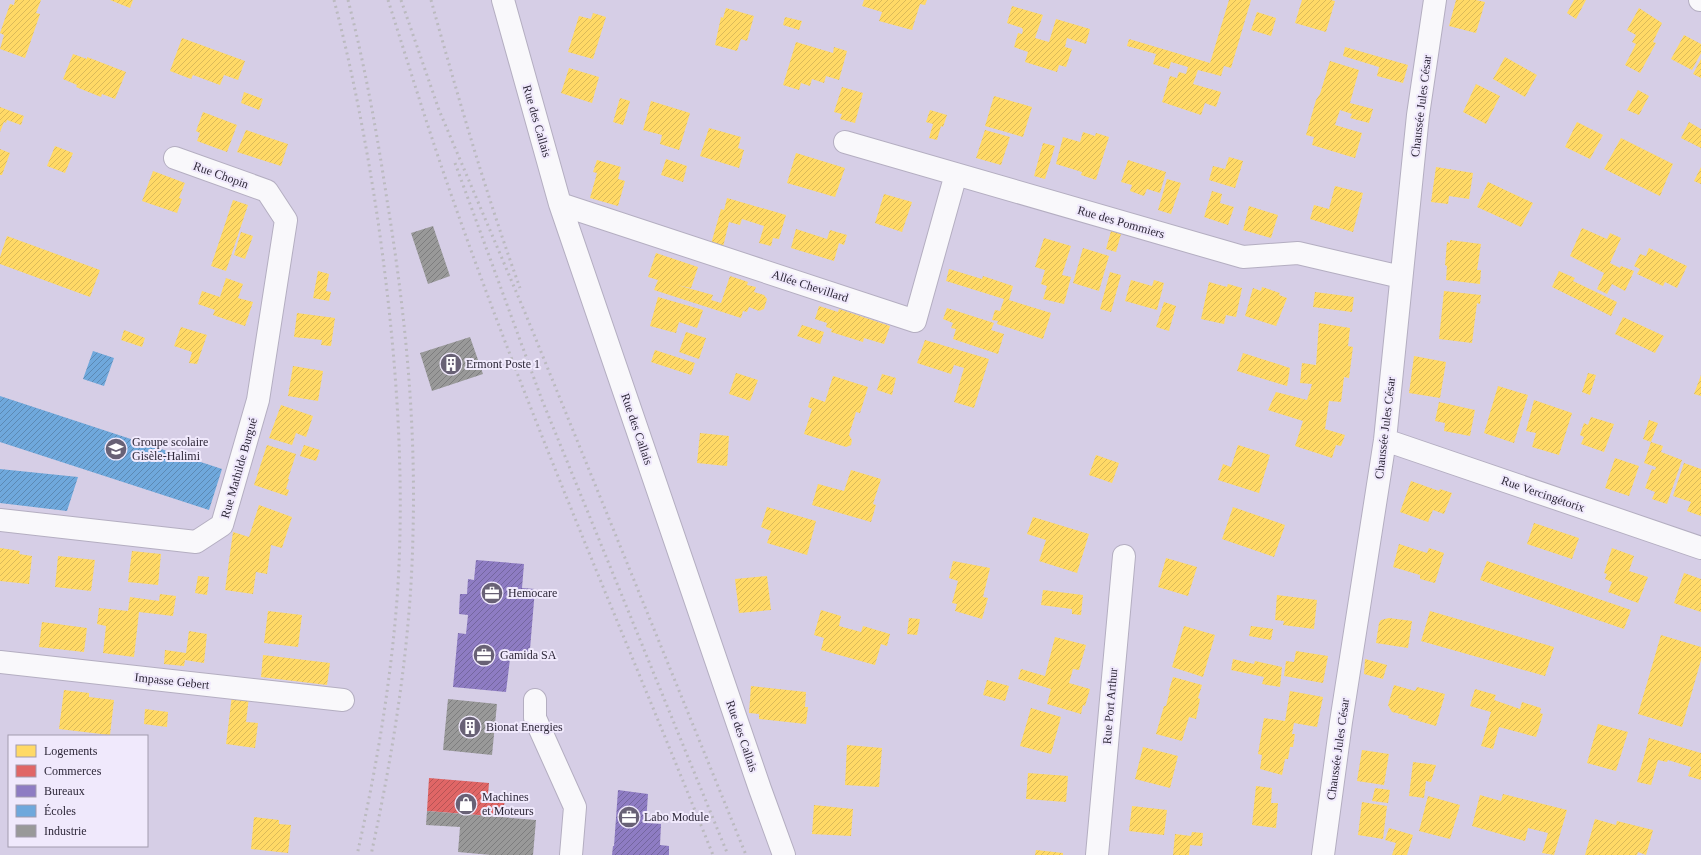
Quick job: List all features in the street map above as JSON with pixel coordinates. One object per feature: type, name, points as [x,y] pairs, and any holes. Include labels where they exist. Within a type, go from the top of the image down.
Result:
[{"type":"street","name":"Rue des Callais","points":[[502,0],[560,204],[760,789],[784,855]]},
{"type":"street","name":"Chaussée Jules César","points":[[1324,855],[1341,722],[1385,440],[1418,115],[1435,0]]},
{"type":"street","name":"Rue des Pommiers","points":[[845,142],[1244,257],[1298,254],[1402,277]]},
{"type":"street","name":"Rue Chopin","points":[[175,158],[267,191]]},
{"type":"street","name":"Allée Chevillard","points":[[560,204],[916,321],[956,174]]},
{"type":"street","name":"Rue Mathilde Burgué","points":[[0,520],[196,542],[222,525],[258,400],[286,220],[267,191]]},
{"type":"street","name":"Rue Vercingétorix","points":[[1385,440],[1701,548]]},
{"type":"street","name":"Rue Port Arthur","points":[[1097,855],[1124,556]]},
{"type":"street","name":"Impasse Gebert","points":[[0,662],[343,700]]},
{"type":"street","points":[[535,700],[535,718],[575,807],[571,855]]},
{"type":"building: Logements","points":[[15,0],[41,0],[36,13],[40,14],[25,58],[0,49],[4,35],[0,33],[10,4],[14,5]]},
{"type":"building: Logements","points":[[110,0],[133,0],[130,8]]},
{"type":"building: Logements","points":[[864,0],[927,0],[925,5],[920,4],[912,30],[879,21],[882,12],[862,6]]},
{"type":"building: Logements","points":[[1229,0],[1251,0],[1231,68],[1224,66],[1221,76],[1198,70],[1193,84],[1221,92],[1216,107],[1205,103],[1201,115],[1162,102],[1170,76],[1177,78],[1179,72],[1186,74],[1188,67],[1171,62],[1169,69],[1153,64],[1156,54],[1127,46],[1129,39],[1210,63]]},
{"type":"building: Logements","points":[[1302,0],[1335,1],[1326,32],[1295,23]]},
{"type":"building: Logements","points":[[1456,0],[1476,0],[1485,2],[1476,33],[1449,26]]},
{"type":"building: Logements","points":[[1574,0],[1586,0],[1576,19],[1567,13]]},
{"type":"building: Logements","points":[[1012,6],[1043,15],[1035,38],[1049,42],[1056,19],[1090,29],[1086,44],[1067,38],[1065,47],[1072,49],[1066,67],[1059,65],[1057,72],[1025,62],[1028,52],[1014,47],[1018,33],[1022,34],[1023,30],[1022,28],[1007,23]]},
{"type":"building: Logements","points":[[726,8],[754,16],[747,41],[741,39],[737,51],[715,45],[721,17],[723,18]]},
{"type":"building: Logements","points":[[1639,8],[1662,23],[1653,42],[1656,43],[1640,73],[1625,65],[1636,44],[1632,42],[1636,35],[1627,30]]},
{"type":"building: Logements","points":[[1257,12],[1276,18],[1271,36],[1251,30]]},
{"type":"building: Logements","points":[[593,13],[606,17],[593,59],[568,52],[579,16],[591,19]]},
{"type":"building: Logements","points":[[785,17],[802,21],[799,30],[783,25]]},
{"type":"building: Logements","points":[[1684,35],[1701,44],[1701,53],[1692,70],[1671,59]]},
{"type":"building: Logements","points":[[182,38],[245,61],[238,80],[224,75],[220,85],[193,75],[191,79],[170,71]]},
{"type":"building: Logements","points":[[796,42],[833,53],[834,47],[847,51],[839,80],[826,76],[824,83],[812,79],[810,86],[801,83],[799,90],[783,85]]},
{"type":"building: Logements","points":[[1345,47],[1408,65],[1403,83],[1377,76],[1379,67],[1343,56]]},
{"type":"building: Logements","points":[[73,54],[87,59],[87,57],[126,72],[115,99],[102,94],[101,97],[76,87],[77,85],[63,79]]},
{"type":"building: Logements","points":[[1505,57],[1537,75],[1525,97],[1493,79]]},
{"type":"building: Logements","points":[[1701,59],[1701,78],[1693,74]]},
{"type":"building: Logements","points":[[1330,61],[1359,70],[1350,103],[1373,109],[1369,123],[1350,118],[1352,114],[1340,110],[1335,125],[1362,133],[1355,158],[1312,145],[1314,137],[1306,135],[1316,100],[1320,94]]},
{"type":"building: Logements","points":[[569,68],[599,77],[592,103],[561,93]]},
{"type":"building: Logements","points":[[1476,84],[1500,96],[1486,124],[1463,112]]},
{"type":"building: Logements","points":[[842,87],[863,93],[855,123],[840,119],[842,114],[834,112]]},
{"type":"building: Logements","points":[[1638,90],[1649,96],[1639,115],[1627,110]]},
{"type":"building: Logements","points":[[244,92],[263,99],[259,110],[241,103]]},
{"type":"building: Logements","points":[[994,96],[1032,107],[1023,137],[985,126]]},
{"type":"building: Logements","points":[[620,98],[630,101],[623,125],[613,122]]},
{"type":"building: Logements","points":[[651,101],[690,113],[679,150],[660,144],[662,135],[643,130]]},
{"type":"building: Logements","points":[[0,107],[24,116],[21,125],[7,120],[6,123],[4,122],[0,132]]},
{"type":"building: Logements","points":[[930,110],[947,115],[943,127],[941,126],[937,140],[929,138],[933,124],[926,122]]},
{"type":"building: Logements","points":[[203,112],[237,125],[227,152],[197,141],[200,133],[196,131]]},
{"type":"building: Logements","points":[[1577,122],[1603,135],[1590,159],[1565,147]]},
{"type":"building: Logements","points":[[1689,122],[1701,129],[1701,148],[1681,138]]},
{"type":"building: Logements","points":[[709,128],[741,137],[738,148],[744,150],[739,168],[700,156]]},
{"type":"building: Logements","points":[[246,130],[288,144],[281,166],[237,152]]},
{"type":"building: Logements","points":[[985,130],[1010,137],[1001,165],[976,158]]},
{"type":"building: Logements","points":[[1083,132],[1095,136],[1096,133],[1109,137],[1096,180],[1081,175],[1082,172],[1056,164],[1063,137],[1080,142]]},
{"type":"building: Logements","points":[[1621,138],[1673,164],[1660,196],[1604,169]]},
{"type":"building: Logements","points":[[1043,143],[1055,146],[1045,179],[1034,176]]},
{"type":"building: Logements","points":[[55,146],[73,153],[65,173],[47,166]]},
{"type":"building: Logements","points":[[0,149],[10,153],[2,175],[0,175]]},
{"type":"building: Logements","points":[[796,153],[845,168],[835,197],[787,183]]},
{"type":"building: Logements","points":[[1229,157],[1243,161],[1235,188],[1209,180],[1213,166],[1225,169]]},
{"type":"building: Logements","points":[[666,159],[687,166],[683,182],[661,175]]},
{"type":"building: Logements","points":[[597,160],[621,167],[618,179],[625,181],[618,206],[590,198],[597,173],[593,172]]},
{"type":"building: Logements","points":[[1128,160],[1166,172],[1160,193],[1147,189],[1144,196],[1130,191],[1132,185],[1121,182]]},
{"type":"building: Logements","points":[[1436,167],[1473,173],[1469,199],[1449,196],[1448,204],[1431,202]]},
{"type":"building: Logements","points":[[1701,167],[1701,184],[1694,181]]},
{"type":"building: Logements","points":[[153,171],[185,183],[179,198],[182,199],[177,213],[142,201]]},
{"type":"building: Logements","points":[[1167,179],[1181,183],[1171,214],[1158,210]]},
{"type":"building: Logements","points":[[1488,182],[1533,203],[1521,227],[1477,207]]},
{"type":"building: Logements","points":[[1335,186],[1363,193],[1353,232],[1310,219],[1314,205],[1329,209]]},
{"type":"building: Logements","points":[[1212,191],[1222,194],[1220,203],[1234,207],[1228,225],[1204,217]]},
{"type":"building: Logements","points":[[884,194],[912,202],[902,232],[875,223]]},
{"type":"building: Logements","points":[[727,198],[786,215],[779,239],[773,238],[771,246],[759,243],[764,226],[742,219],[740,225],[729,222],[723,247],[711,244],[721,209],[724,210]]},
{"type":"building: Logements","points":[[233,200],[248,205],[226,271],[211,266]]},
{"type":"building: Logements","points":[[1249,206],[1278,215],[1271,238],[1243,230]]},
{"type":"building: Logements","points":[[1582,228],[1607,239],[1610,233],[1621,238],[1610,263],[1620,268],[1621,266],[1634,271],[1625,291],[1612,284],[1607,294],[1597,289],[1604,273],[1570,256]]},
{"type":"building: Logements","points":[[796,229],[827,239],[830,230],[847,235],[844,245],[839,243],[834,261],[791,248]]},
{"type":"building: Logements","points":[[1111,231],[1121,234],[1116,252],[1106,249]]},
{"type":"building: Logements","points":[[241,232],[253,236],[245,259],[234,255]]},
{"type":"building: Logements","points":[[7,236],[100,270],[90,297],[0,264],[0,257]]},
{"type":"building: Logements","points":[[1044,238],[1071,246],[1062,275],[1071,277],[1064,304],[1043,299],[1047,286],[1041,284],[1045,270],[1035,267]]},
{"type":"building: Logements","points":[[1450,240],[1481,244],[1477,270],[1481,270],[1480,284],[1446,280],[1447,266],[1445,265],[1447,242],[1450,243]]},
{"type":"building: Logements","points":[[1083,248],[1109,256],[1099,291],[1073,283]]},
{"type":"building: Logements","points":[[1649,248],[1687,266],[1677,288],[1665,282],[1663,286],[1637,274],[1640,269],[1634,266],[1640,254],[1646,256]]},
{"type":"building: Logements","points":[[656,253],[698,267],[691,288],[677,285],[713,295],[711,300],[721,303],[730,276],[748,282],[747,285],[756,287],[754,292],[764,295],[767,299],[764,309],[759,311],[749,307],[747,312],[743,311],[741,318],[654,290],[658,280],[648,277]]},
{"type":"building: Logements","points":[[949,269],[982,279],[983,276],[1013,286],[1009,300],[1051,313],[1043,339],[997,324],[998,321],[992,320],[995,310],[1000,311],[1004,299],[946,281]]},
{"type":"building: Logements","points":[[318,271],[329,274],[326,291],[331,292],[329,301],[313,298]]},
{"type":"building: Logements","points":[[1559,271],[1575,278],[1573,281],[1617,302],[1611,316],[1552,287]]},
{"type":"building: Logements","points":[[1110,272],[1121,275],[1111,312],[1100,309]]},
{"type":"building: Logements","points":[[226,278],[243,284],[238,298],[253,302],[245,326],[213,315],[215,310],[198,304],[202,291],[220,297]]},
{"type":"building: Logements","points":[[1131,280],[1152,286],[1154,280],[1164,283],[1157,310],[1125,301]]},
{"type":"building: Logements","points":[[1209,282],[1227,287],[1228,284],[1242,288],[1236,317],[1226,315],[1224,324],[1201,319]]},
{"type":"building: Logements","points":[[1262,287],[1280,293],[1279,295],[1287,298],[1276,326],[1245,316],[1253,288],[1261,291]]},
{"type":"building: Logements","points":[[1444,291],[1481,295],[1480,304],[1477,303],[1472,343],[1439,339]]},
{"type":"building: Logements","points":[[1315,292],[1354,297],[1352,312],[1313,307]]},
{"type":"building: Logements","points":[[658,297],[703,310],[697,328],[679,322],[676,333],[650,326]]},
{"type":"building: Logements","points":[[1164,302],[1176,306],[1169,331],[1156,327]]},
{"type":"building: Logements","points":[[819,306],[838,312],[839,309],[890,326],[884,344],[864,338],[863,342],[831,332],[832,329],[826,327],[827,323],[815,319]]},
{"type":"building: Logements","points":[[947,308],[994,323],[991,330],[1004,334],[998,354],[953,339],[956,329],[951,328],[953,323],[943,319]]},
{"type":"building: Logements","points":[[297,313],[335,318],[331,346],[321,345],[322,340],[294,337]]},
{"type":"building: Logements","points":[[1623,317],[1664,336],[1655,353],[1615,334]]},
{"type":"building: Logements","points":[[1319,323],[1350,328],[1348,346],[1353,347],[1349,378],[1344,377],[1341,402],[1329,401],[1325,429],[1345,435],[1341,446],[1336,445],[1332,458],[1295,446],[1303,421],[1268,410],[1276,392],[1307,400],[1312,384],[1300,383],[1302,363],[1316,365]]},
{"type":"building: Logements","points":[[802,325],[824,332],[820,344],[797,336]]},
{"type":"building: Logements","points":[[181,327],[207,335],[197,364],[189,363],[192,352],[174,346]]},
{"type":"building: Logements","points":[[124,330],[145,338],[142,347],[121,340]]},
{"type":"building: Logements","points":[[686,332],[706,338],[699,359],[679,352]]},
{"type":"building: Logements","points":[[925,340],[989,359],[974,408],[954,402],[964,368],[954,365],[951,374],[917,363]]},
{"type":"building: Logements","points":[[655,350],[695,363],[691,375],[651,362]]},
{"type":"building: Logements","points":[[1243,353],[1290,368],[1287,386],[1237,371]]},
{"type":"building: Logements","points":[[1414,356],[1446,362],[1440,398],[1409,393]]},
{"type":"building: Logements","points":[[293,366],[323,371],[318,401],[288,396]]},
{"type":"building: Logements","points":[[736,373],[758,380],[750,401],[729,394]]},
{"type":"building: Logements","points":[[1588,373],[1596,375],[1590,395],[1582,392]]},
{"type":"building: Logements","points":[[882,374],[896,378],[892,395],[877,390]]},
{"type":"building: Logements","points":[[1701,375],[1701,396],[1694,394]]},
{"type":"building: Logements","points":[[833,376],[868,387],[860,413],[856,412],[849,435],[852,440],[851,445],[846,447],[804,434],[812,409],[808,407],[811,397],[825,402]]},
{"type":"building: Logements","points":[[1498,386],[1528,395],[1514,443],[1484,433]]},
{"type":"building: Logements","points":[[1534,400],[1572,413],[1559,455],[1532,447],[1536,433],[1526,431]]},
{"type":"building: Logements","points":[[1439,402],[1475,410],[1470,436],[1444,431],[1445,423],[1435,421]]},
{"type":"building: Logements","points":[[281,405],[313,416],[306,437],[296,433],[292,445],[269,438]]},
{"type":"building: Logements","points":[[1591,417],[1614,424],[1604,452],[1581,444],[1584,437],[1580,435],[1584,423],[1588,425]]},
{"type":"building: Logements","points":[[1649,420],[1658,423],[1651,442],[1643,439]]},
{"type":"building: Logements","points":[[700,433],[729,436],[727,466],[697,463]]},
{"type":"building: Logements","points":[[1651,442],[1663,446],[1661,452],[1682,460],[1667,504],[1652,499],[1655,492],[1645,488],[1652,469],[1655,470],[1656,467],[1644,463]]},
{"type":"building: Logements","points":[[267,445],[296,454],[288,479],[286,489],[289,490],[287,496],[254,485]]},
{"type":"building: Logements","points":[[304,445],[320,450],[316,461],[300,456]]},
{"type":"building: Logements","points":[[1238,445],[1270,455],[1259,493],[1218,480],[1223,464],[1231,467]]},
{"type":"building: Logements","points":[[1096,455],[1119,463],[1112,483],[1089,475]]},
{"type":"building: Logements","points":[[1615,458],[1639,466],[1629,496],[1605,488]]},
{"type":"building: Logements","points":[[1684,463],[1701,469],[1701,516],[1687,511],[1691,502],[1673,496]]},
{"type":"building: Logements","points":[[851,470],[881,479],[873,504],[876,505],[871,522],[812,505],[818,484],[844,491]]},
{"type":"building: Logements","points":[[1411,481],[1439,491],[1440,489],[1452,493],[1444,514],[1433,510],[1428,522],[1400,512]]},
{"type":"building: Logements","points":[[259,505],[292,517],[282,548],[271,545],[267,574],[256,572],[253,594],[225,590],[233,532],[249,537]]},
{"type":"building: Logements","points":[[767,507],[816,521],[807,555],[767,543],[771,531],[761,527]]},
{"type":"building: Logements","points":[[1233,507],[1285,525],[1274,557],[1222,539]]},
{"type":"building: Logements","points":[[1033,517],[1089,534],[1077,573],[1039,561],[1046,540],[1027,534]]},
{"type":"building: Logements","points":[[1534,523],[1579,538],[1572,559],[1527,544]]},
{"type":"building: Logements","points":[[1399,544],[1427,553],[1429,548],[1444,553],[1435,583],[1420,579],[1420,575],[1393,567]]},
{"type":"building: Logements","points":[[0,548],[20,551],[19,554],[32,556],[29,584],[0,581]]},
{"type":"building: Logements","points":[[1612,548],[1634,556],[1629,571],[1648,577],[1638,603],[1608,592],[1612,582],[1605,579],[1607,574],[1604,573]]},
{"type":"building: Logements","points":[[132,551],[161,554],[158,585],[128,582]]},
{"type":"building: Logements","points":[[58,556],[95,560],[91,591],[55,587]]},
{"type":"building: Logements","points":[[1166,558],[1197,567],[1188,596],[1158,587]]},
{"type":"building: Logements","points":[[953,561],[990,568],[983,597],[988,598],[982,619],[955,611],[957,604],[952,603],[958,581],[949,578]]},
{"type":"building: Logements","points":[[1487,561],[1631,610],[1624,629],[1480,580]]},
{"type":"building: Logements","points":[[1684,573],[1701,579],[1701,612],[1674,603]]},
{"type":"building: Logements","points":[[198,576],[209,577],[207,595],[195,593]]},
{"type":"building: Logements","points":[[767,576],[771,610],[739,613],[735,579]]},
{"type":"building: Logements","points":[[1043,590],[1083,595],[1081,615],[1072,614],[1072,609],[1041,605]]},
{"type":"building: Logements","points":[[160,594],[176,596],[173,616],[139,612],[134,657],[103,653],[106,626],[97,624],[99,608],[128,611],[130,597],[159,601]]},
{"type":"building: Logements","points":[[1277,595],[1317,600],[1314,629],[1283,625],[1284,621],[1275,620]]},
{"type":"building: Logements","points":[[821,610],[841,616],[839,626],[861,632],[863,626],[890,634],[887,646],[881,644],[875,665],[821,650],[824,638],[814,635]]},
{"type":"building: Logements","points":[[268,611],[302,615],[298,647],[264,643]]},
{"type":"building: Logements","points":[[1430,611],[1554,647],[1545,676],[1421,641]]},
{"type":"building: Logements","points":[[909,618],[920,619],[917,635],[907,634]]},
{"type":"building: Logements","points":[[1389,618],[1412,621],[1408,648],[1376,643],[1379,623],[1381,620]]},
{"type":"building: Logements","points":[[42,622],[87,628],[84,652],[39,647]]},
{"type":"building: Logements","points":[[1184,626],[1215,635],[1203,677],[1172,667]]},
{"type":"building: Logements","points":[[1251,626],[1273,629],[1271,640],[1249,636]]},
{"type":"building: Logements","points":[[189,631],[207,634],[204,663],[185,660],[184,666],[164,664],[165,650],[186,653]]},
{"type":"building: Logements","points":[[1661,635],[1701,647],[1701,660],[1682,727],[1638,714]]},
{"type":"building: Logements","points":[[1055,637],[1086,645],[1079,670],[1073,669],[1069,683],[1090,689],[1081,714],[1047,704],[1051,689],[1018,679],[1021,669],[1045,676]]},
{"type":"building: Logements","points":[[1296,651],[1328,656],[1323,683],[1284,676],[1286,661],[1294,662]]},
{"type":"building: Logements","points":[[263,655],[330,663],[327,685],[261,677]]},
{"type":"building: Logements","points":[[1233,659],[1254,664],[1255,661],[1282,667],[1280,687],[1262,684],[1264,677],[1231,670]]},
{"type":"building: Logements","points":[[1365,659],[1387,665],[1383,679],[1364,674]]},
{"type":"building: Logements","points":[[1173,677],[1202,685],[1198,698],[1200,699],[1196,719],[1189,717],[1182,741],[1156,734],[1164,706],[1166,706]]},
{"type":"building: Logements","points":[[987,680],[1009,686],[1005,701],[983,695]]},
{"type":"building: Logements","points":[[1394,685],[1415,691],[1417,687],[1445,694],[1436,726],[1408,718],[1409,716],[1392,712],[1388,705]]},
{"type":"building: Logements","points":[[751,686],[806,692],[805,707],[808,707],[806,724],[759,719],[759,714],[749,713]]},
{"type":"building: Logements","points":[[1475,689],[1496,695],[1494,700],[1520,709],[1522,702],[1541,708],[1540,713],[1543,714],[1536,737],[1499,727],[1493,749],[1481,746],[1491,712],[1470,706]]},
{"type":"building: Logements","points":[[64,690],[89,693],[89,697],[114,700],[110,735],[59,729]]},
{"type":"building: Logements","points":[[1290,691],[1323,697],[1317,727],[1294,723],[1292,734],[1295,734],[1293,747],[1290,747],[1288,759],[1285,759],[1282,775],[1260,769],[1262,755],[1258,754],[1264,718],[1285,721]]},
{"type":"building: Logements","points":[[232,695],[249,697],[246,722],[258,723],[255,748],[226,744]]},
{"type":"building: Logements","points":[[1031,708],[1061,717],[1051,754],[1020,746]]},
{"type":"building: Logements","points":[[145,709],[168,712],[167,727],[144,724]]},
{"type":"building: Logements","points":[[1598,724],[1628,732],[1616,771],[1587,763]]},
{"type":"building: Logements","points":[[1649,738],[1701,753],[1701,780],[1688,776],[1691,767],[1668,760],[1667,762],[1658,760],[1651,785],[1637,782]]},
{"type":"building: Logements","points":[[847,745],[882,748],[879,787],[845,785]]},
{"type":"building: Logements","points":[[1143,747],[1178,756],[1170,788],[1135,779]]},
{"type":"building: Logements","points":[[1362,750],[1389,754],[1384,785],[1357,781]]},
{"type":"building: Logements","points":[[1413,762],[1436,765],[1431,782],[1426,781],[1424,798],[1409,796]]},
{"type":"building: Logements","points":[[1028,773],[1068,776],[1066,802],[1026,799]]},
{"type":"building: Logements","points":[[1256,786],[1272,788],[1271,803],[1278,803],[1276,828],[1252,825]]},
{"type":"building: Logements","points":[[1375,788],[1390,790],[1388,803],[1372,801]]},
{"type":"building: Logements","points":[[1503,794],[1567,810],[1554,855],[1542,853],[1548,833],[1528,828],[1525,841],[1472,826],[1480,795],[1501,801]]},
{"type":"building: Logements","points":[[1428,796],[1460,805],[1450,839],[1419,831]]},
{"type":"building: Logements","points":[[1362,802],[1387,806],[1383,839],[1358,835]]},
{"type":"building: Logements","points":[[814,805],[853,809],[851,836],[812,834]]},
{"type":"building: Logements","points":[[1132,806],[1167,810],[1164,835],[1129,831]]},
{"type":"building: Logements","points":[[254,817],[279,820],[279,824],[291,825],[288,853],[251,849]]},
{"type":"building: Logements","points":[[1595,819],[1616,825],[1617,821],[1653,830],[1646,855],[1638,852],[1637,855],[1585,855]]},
{"type":"building: Logements","points":[[1389,828],[1413,835],[1407,855],[1392,855],[1396,843],[1385,840]]},
{"type":"building: Logements","points":[[1192,832],[1203,833],[1202,846],[1190,845],[1189,855],[1173,855],[1175,834],[1191,836]]},
{"type":"building: Logements","points":[[1036,850],[1063,853],[1063,855],[1035,855]]},
{"type":"building: Commerces","name":"Machines et Moteurs","points":[[429,778],[489,783],[488,795],[505,797],[503,817],[427,811]]},
{"type":"building: Bureaux","points":[[476,560],[524,564],[522,588],[535,589],[529,661],[510,659],[506,692],[453,687],[458,633],[466,634],[468,615],[459,614],[460,594],[467,594],[468,579],[474,580]]},
{"type":"building: Bureaux","points":[[618,790],[648,794],[646,823],[661,824],[660,845],[669,846],[669,855],[612,855]]},
{"type":"building: Écoles","points":[[93,351],[114,358],[104,386],[83,379]]},
{"type":"building: Écoles","points":[[0,396],[222,469],[209,510],[0,442]]},
{"type":"building: Écoles","points":[[0,469],[78,477],[67,511],[0,503]]},
{"type":"building: Industrie","points":[[433,226],[450,276],[428,284],[411,233]]},
{"type":"building: Industrie","name":"Ermont Poste 1","points":[[470,337],[483,374],[432,391],[420,353]]},
{"type":"building: Industrie","name":"Bionat Energies","points":[[448,699],[497,704],[492,755],[443,750]]},
{"type":"building: Industrie","points":[[427,811],[536,820],[533,855],[491,855],[458,852],[460,827],[426,825]]},
{"type":"railway","points":[[334,0],[359,110],[378,221],[394,357],[399,448],[400,539],[398,585],[392,653],[383,721],[357,855]]},
{"type":"railway","points":[[348,0],[370,100],[393,241],[404,324],[413,449],[412,573],[405,654],[394,735],[371,855]]},
{"type":"railway","points":[[388,0],[444,173],[513,363],[713,855]]},
{"type":"railway","points":[[401,0],[439,110],[526,315],[746,855]]},
{"type":"railway","points":[[431,0],[473,145],[520,288]]},
{"type":"railway","points":[[455,163],[542,400],[728,855]]},
{"type":"place","name":"Ermont Poste 1","points":[[451,364]]},
{"type":"place","name":"Groupe scolaire Gisèle-Halimi","points":[[116,449]]},
{"type":"place","name":"Hemocare","points":[[492,593]]},
{"type":"place","name":"Gamida SA","points":[[484,655]]},
{"type":"place","name":"Bionat Energies","points":[[470,727]]},
{"type":"place","name":"Machines et Moteurs","points":[[466,804]]},
{"type":"place","name":"Labo Module","points":[[629,817]]}]
